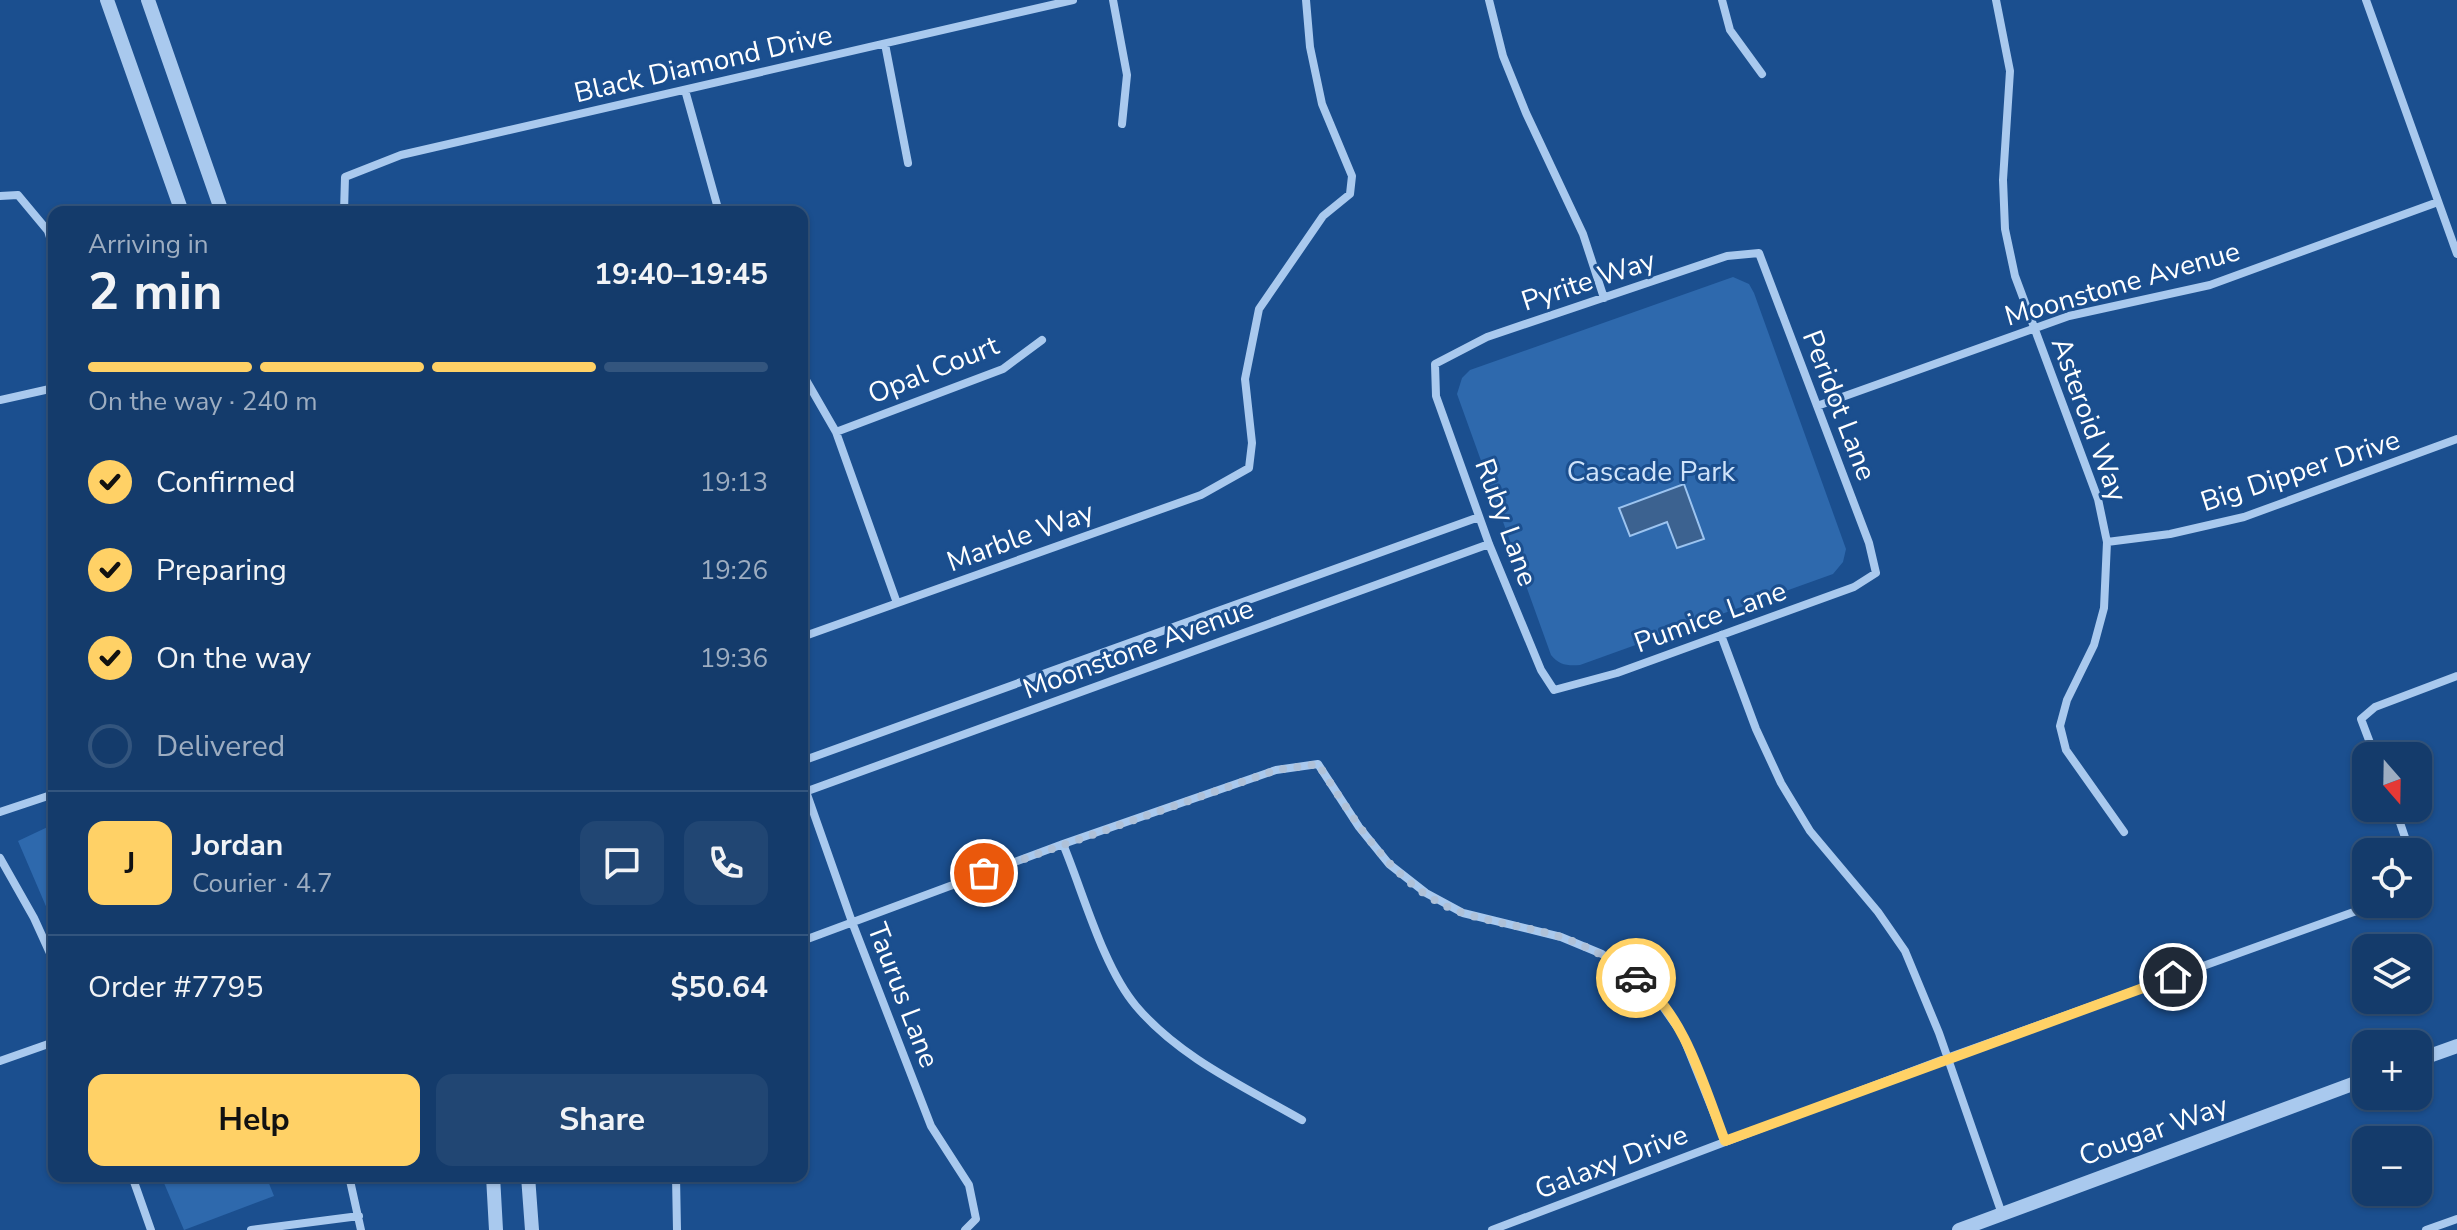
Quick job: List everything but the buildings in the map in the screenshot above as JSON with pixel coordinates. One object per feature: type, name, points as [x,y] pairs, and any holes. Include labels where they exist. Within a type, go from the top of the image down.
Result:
[{"type":"street","points":[[107,0],[180,206]]},
{"type":"street","points":[[148,0],[220,206]]},
{"type":"street","name":"Black Diamond Drive","points":[[344,206],[345,177],[401,155],[1073,0]]},
{"type":"street","points":[[1113,0],[1127,75],[1122,124]]},
{"type":"street","name":"Marble Way","points":[[808,635],[1201,495],[1249,468],[1252,443],[1245,379],[1259,309],[1323,216],[1350,194],[1352,176],[1322,104],[1310,47],[1306,0]]},
{"type":"street","points":[[1489,0],[1503,56],[1583,234],[1604,298]]},
{"type":"street","points":[[1722,0],[1730,30],[1762,74]]},
{"type":"street","name":"Asteroid Way","points":[[1996,0],[2010,71],[2003,180],[2005,229],[2015,276],[2098,499],[2107,542],[2104,608],[2094,645],[2067,700],[2060,726],[2066,750],[2124,832]]},
{"type":"street","points":[[2366,0],[2457,254]]},
{"type":"street","points":[[885,44],[908,163]]},
{"type":"street","points":[[685,90],[717,206]]},
{"type":"street","points":[[0,196],[18,195],[48,231]]},
{"type":"street","name":"Moonstone Avenue","points":[[1817,406],[2069,316],[2210,285],[2438,202]]},
{"type":"street","name":"Pyrite Way","points":[[1435,364],[1487,337],[1727,256],[1759,253]]},
{"type":"street","name":"Peridot Lane","points":[[1759,253],[1869,543],[1876,573]]},
{"type":"street","name":"Opal Court","points":[[836,432],[1003,369],[1042,340]]},
{"type":"street","name":"Ruby Lane","points":[[1435,364],[1436,396],[1479,517],[1541,670],[1554,690]]},
{"type":"street","points":[[808,383],[836,432],[897,603]]},
{"type":"street","points":[[0,400],[48,389]]},
{"type":"street","name":"Big Dipper Drive","points":[[2107,542],[2170,534],[2244,517],[2457,439]]},
{"type":"street","name":"Moonstone Avenue","points":[[808,759],[1479,517]]},
{"type":"street","name":"Moonstone Avenue","points":[[808,792],[1489,544]]},
{"type":"street","name":"Pumice Lane","points":[[1554,690],[1617,673],[1854,587],[1876,573]]},
{"type":"street","points":[[1721,635],[1756,729],[1781,783],[1810,831],[1878,912],[1905,951],[2002,1214]]},
{"type":"street","points":[[2370,742],[2361,719],[2375,707],[2457,676]]},
{"type":"street","points":[[808,939],[1063,844],[1276,770],[1318,764],[1359,827],[1389,864],[1426,893],[1463,913],[1561,937],[1588,948],[1602,954],[1649,987],[1682,1034],[1725,1141]]},
{"type":"street","points":[[0,812],[48,796]]},
{"type":"street","name":"Taurus Lane","points":[[808,804],[931,1126],[969,1185],[976,1219],[965,1230]]},
{"type":"street","points":[[1063,844],[1111,964],[1135,1005],[1184,1052],[1302,1120]]},
{"type":"street","points":[[0,858],[48,949]]},
{"type":"street","name":"Galaxy Drive","points":[[1492,1230],[1947,1058],[2352,913]]},
{"type":"street","points":[[0,1061],[48,1044]]},
{"type":"street","points":[[2432,1055],[2457,1046]]},
{"type":"street","name":"Cougar Way","points":[[1959,1230],[2352,1084]]},
{"type":"street","points":[[134,1182],[151,1230]]},
{"type":"street","points":[[350,1182],[361,1230]]},
{"type":"street","points":[[493,1182],[496,1230]]},
{"type":"street","points":[[528,1182],[532,1230]]},
{"type":"street","points":[[676,1182],[677,1230]]},
{"type":"street","points":[[251,1230],[359,1216]]},
{"type":"street","points":[[2426,1230],[2457,1219]]},
{"type":"green space","name":"Cascade Park","points":[[1733,277],[1749,284],[1754,293],[1846,549],[1843,562],[1833,574],[1580,665],[1560,663],[1551,655],[1457,394],[1462,378],[1470,370]]},
{"type":"green space","points":[[48,827],[48,911],[18,841]]},
{"type":"green space","points":[[164,1182],[268,1182],[274,1196],[184,1230]]},
{"type":"shaded area","points":[[1684,484],[1704,539],[1677,548],[1667,522],[1630,536],[1619,508]]},
{"type":"way so far","points":[[984,873],[1276,770],[1318,764],[1359,827],[1389,864],[1426,893],[1463,913],[1561,937],[1602,954],[1636,978]]},
{"type":"route","points":[[1636,978],[1649,987],[1682,1034],[1725,1141],[2173,977]]}]
